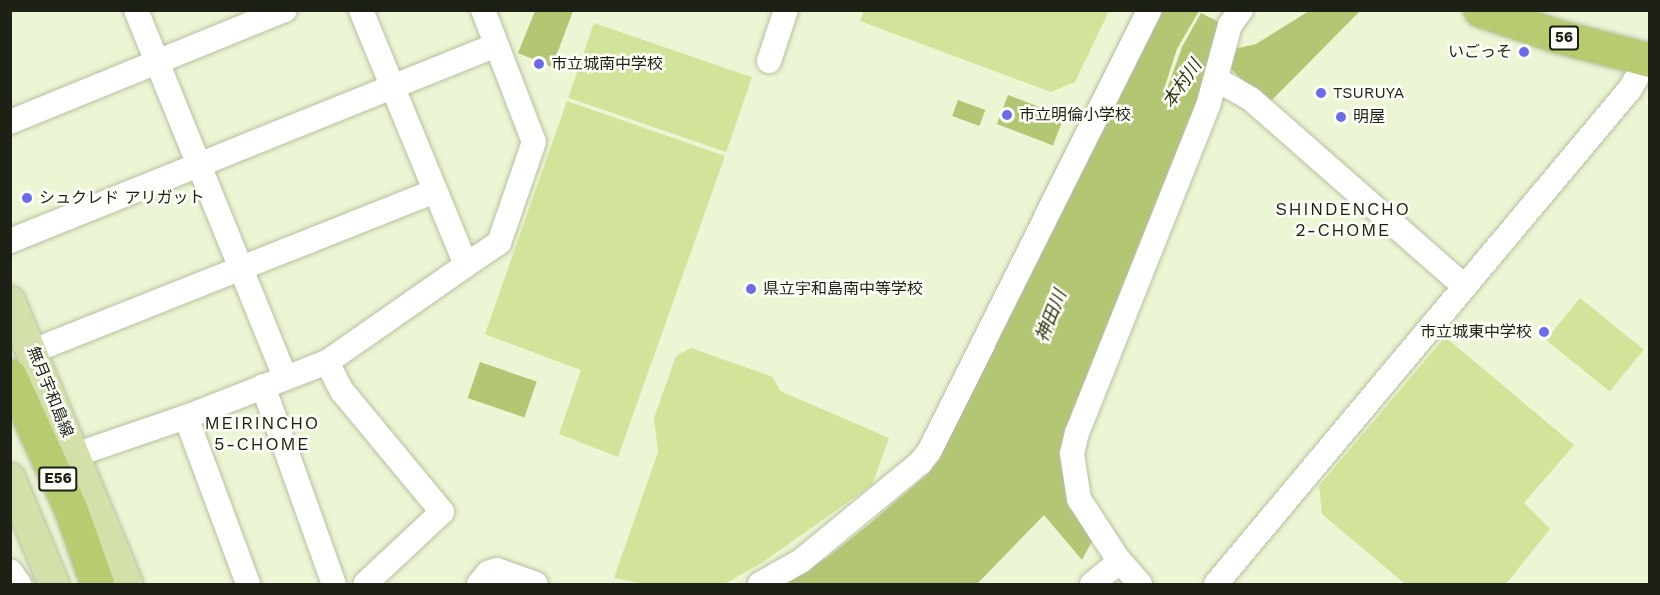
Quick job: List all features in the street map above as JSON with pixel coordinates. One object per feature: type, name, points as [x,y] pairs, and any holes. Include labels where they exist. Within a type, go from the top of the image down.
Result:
[{"type":"highway","name":"56","points":[[1480,10],[1557,36],[1648,60]]},
{"type":"highway","name":"E56","points":[[10,376],[71,510],[97,585]]},
{"type":"main road","name":"無月宇和島線","points":[[10,301],[33,351],[128,585]]},
{"type":"main road","points":[[10,478],[18,513],[54,585]]},
{"type":"street","points":[[136,10],[285,377]]},
{"type":"street","points":[[10,122],[285,10]]},
{"type":"street","points":[[361,10],[466,265]]},
{"type":"street","points":[[75,456],[186,417],[327,362],[499,243],[534,142],[483,10]]},
{"type":"street","points":[[769,61],[786,10]]},
{"type":"street","points":[[760,585],[801,561],[920,463],[930,450],[1149,10]]},
{"type":"street","points":[[1140,585],[1120,561],[1079,499],[1072,454],[1077,433],[1208,106],[1230,25],[1241,10]]},
{"type":"street","points":[[10,241],[496,45]]},
{"type":"street","points":[[1216,585],[1630,89],[1648,60]]},
{"type":"street","points":[[1216,79],[1251,99],[1464,286]]},
{"type":"street","points":[[33,351],[435,191]]},
{"type":"street","points":[[327,362],[342,392],[442,512],[365,585]]},
{"type":"street","points":[[263,386],[334,585]]},
{"type":"street","points":[[186,417],[248,585]]},
{"type":"street","points":[[1092,585],[1120,561]]},
{"type":"street","points":[[479,585],[488,573],[497,570],[536,585]]},
{"type":"street","points":[[10,571],[19,585]]},
{"type":"shaded area","points":[[864,10],[1109,11],[1075,82],[1051,92],[860,21]]},
{"type":"shaded area","points":[[594,23],[752,77],[726,152],[568,98]]},
{"type":"shaded area","points":[[567,101],[725,156],[618,457],[559,434],[581,370],[485,334]]},
{"type":"shaded area","points":[[1580,298],[1644,350],[1610,392],[1546,340]]},
{"type":"shaded area","points":[[1445,337],[1574,445],[1524,503],[1550,529],[1506,584],[1405,584],[1322,514],[1319,486]]},
{"type":"shaded area","points":[[691,348],[773,377],[780,391],[889,438],[872,485],[763,562],[726,583],[647,584],[614,578],[658,452],[654,418],[676,356]]},
{"type":"water","points":[[535,11],[573,11],[552,67],[518,53]]},
{"type":"water","points":[[1159,11],[1199,11],[1177,49],[1163,92],[1166,92],[1182,47],[1201,13],[1223,24],[1196,117],[1073,429],[1093,539],[1082,560],[1044,515],[977,584],[780,584],[828,557],[928,474],[939,459],[937,454]]},
{"type":"water","points":[[1309,11],[1360,11],[1268,104],[1228,66],[1234,49],[1256,44]]},
{"type":"water","points":[[1008,95],[1064,117],[1053,145],[997,124]]},
{"type":"water","points":[[958,100],[985,110],[979,126],[952,116]]},
{"type":"water","points":[[480,362],[537,382],[524,417],[468,398]]},
{"type":"place","name":"いごっそ","points":[[1524,52]]},
{"type":"place","name":"市立城南中学校","points":[[539,64]]},
{"type":"place","name":"TSURUYA","points":[[1321,93]]},
{"type":"place","name":"市立明倫小学校","points":[[1007,115]]},
{"type":"place","name":"明屋","points":[[1341,117]]},
{"type":"place","name":"シュクレド アリガット","points":[[27,198]]},
{"type":"place","name":"県立宇和島南中等学校","points":[[751,289]]},
{"type":"place","name":"市立城東中学校","points":[[1544,332]]},
{"type":"district","name":"SHINDENCHO 2-CHOME","points":[[1343,220]]},
{"type":"district","name":"MEIRINCHO 5-CHOME","points":[[262,434]]},
{"type":"water label","name":"本村川","points":[[1182,84]]},
{"type":"water label","name":"神田川","points":[[1051,316]]}]
